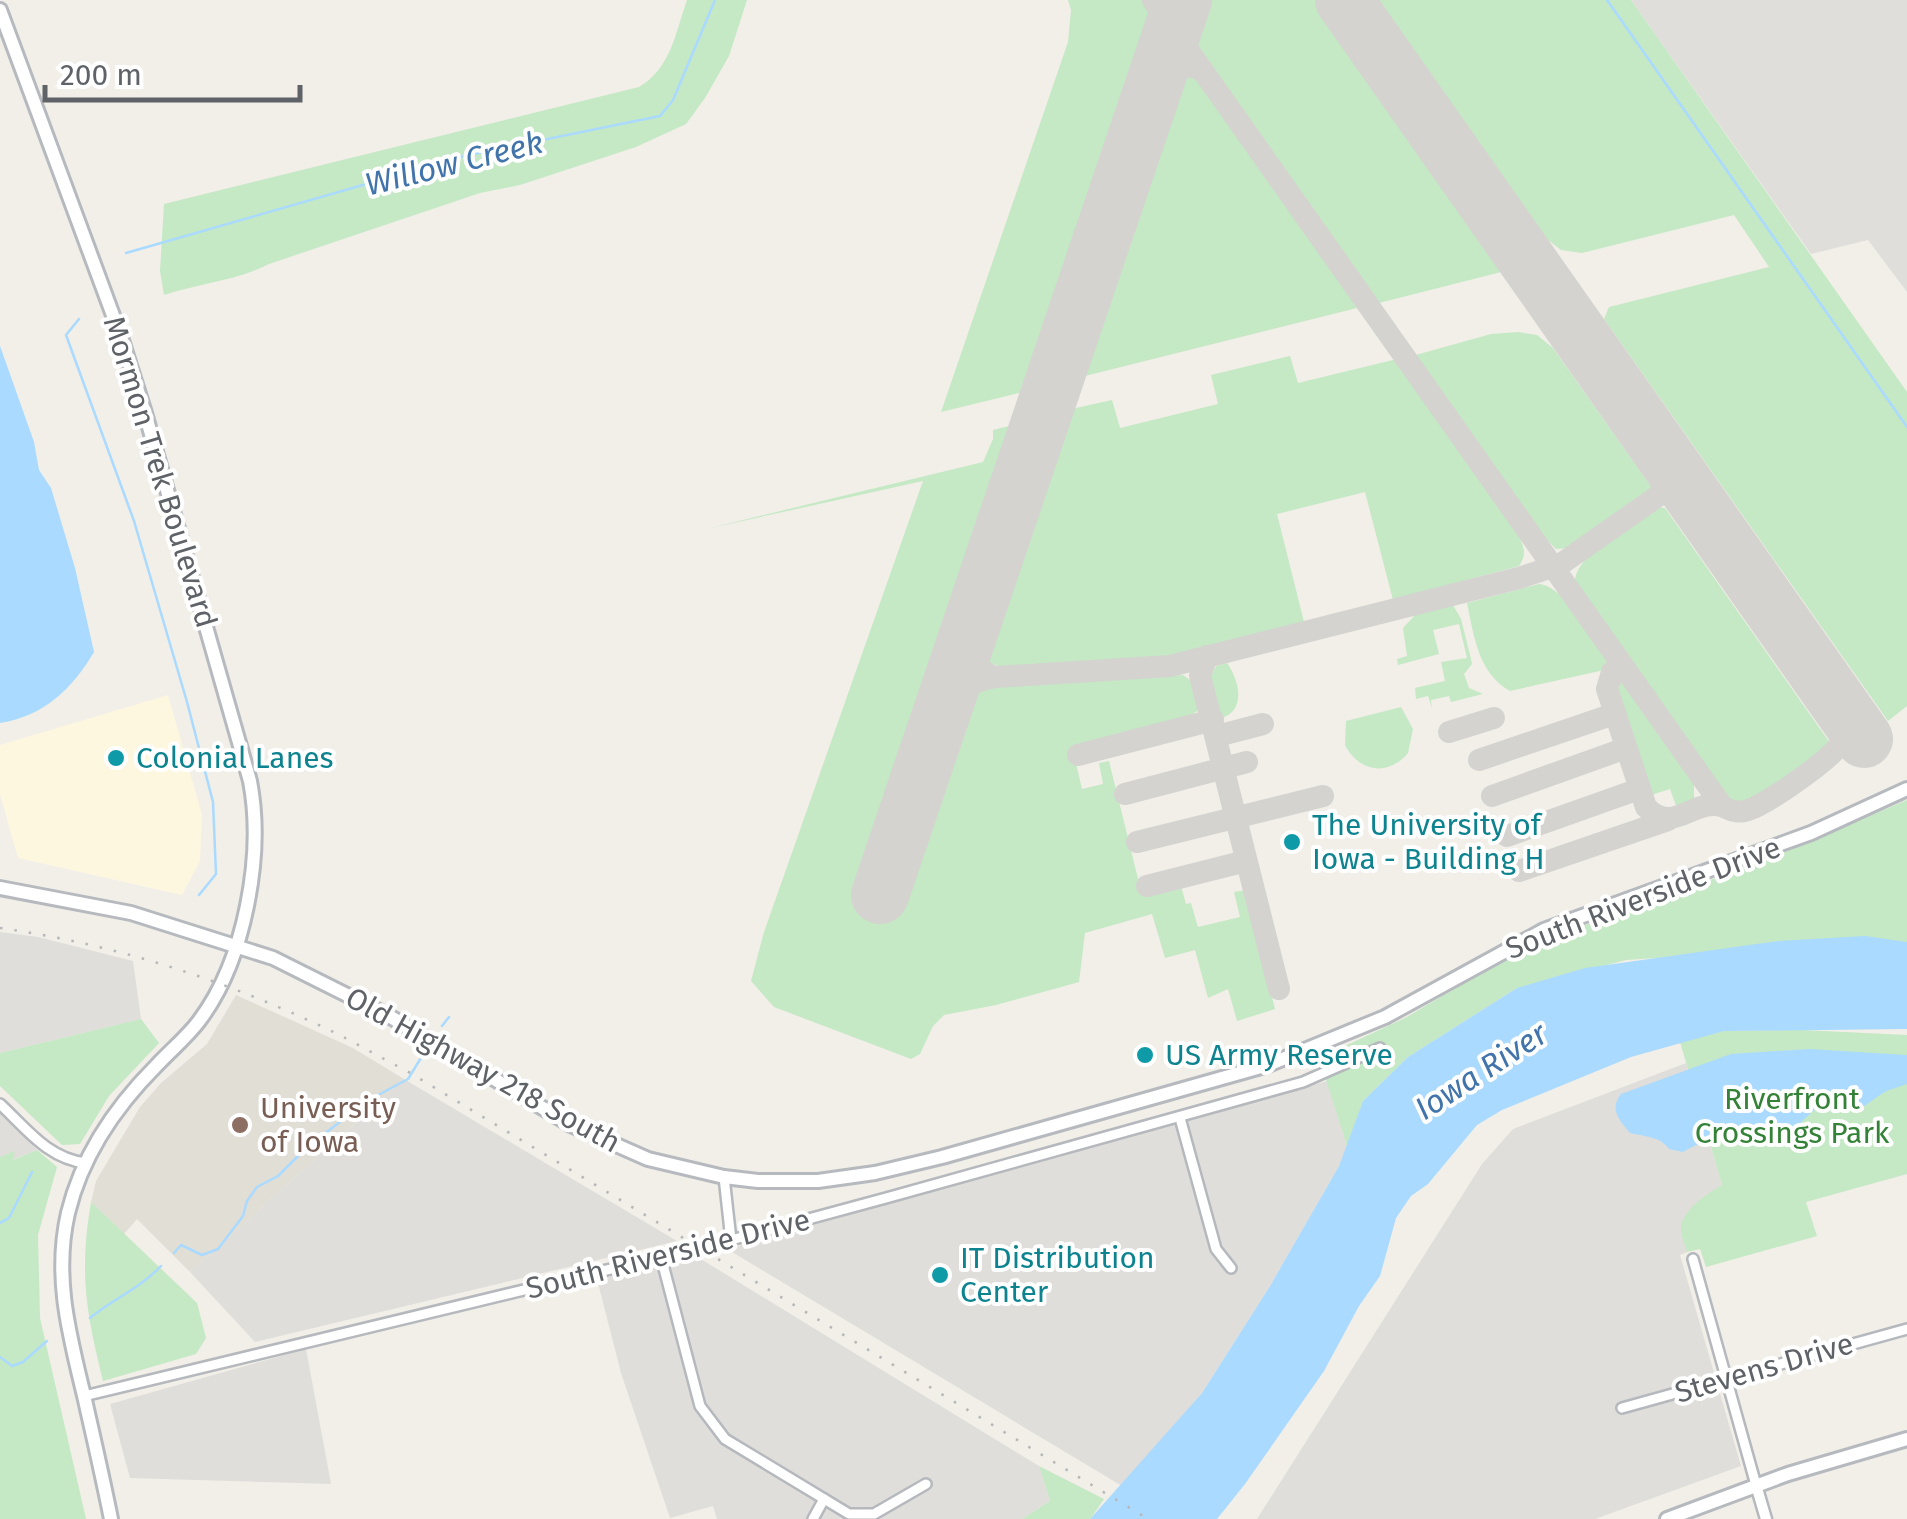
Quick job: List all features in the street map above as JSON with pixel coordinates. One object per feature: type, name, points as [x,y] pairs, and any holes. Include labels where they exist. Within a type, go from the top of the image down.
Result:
[{"type":"main road","name":"Mormon Trek Boulevard","points":[[0,10],[146,413],[250,781],[255,846],[237,945],[198,1024],[128,1094],[110,1118],[86,1163],[67,1217],[61,1276],[67,1329],[111,1519]]},
{"type":"main road","name":"South Riverside Drive","points":[[1240,1073],[1320,1046],[1385,1017],[1544,930],[1811,832],[1907,789]]},
{"type":"main road","name":"Old Highway 218 South","points":[[0,888],[131,913],[292,966],[390,1016],[598,1139],[648,1159],[724,1177],[793,1182],[874,1173],[1240,1073]]},
{"type":"main road","points":[[1667,1519],[1756,1485],[1907,1439]]},
{"type":"street","name":"South Riverside Drive","points":[[84,1396],[731,1240],[1180,1118],[1325,1074],[1380,1048]]},
{"type":"street","points":[[1240,1073],[1248,1097]]},
{"type":"street","points":[[0,1104],[44,1147],[69,1161],[86,1163]]},
{"type":"street","points":[[1180,1118],[1216,1249],[1231,1268]]},
{"type":"street","points":[[724,1177],[731,1240]]},
{"type":"street","points":[[661,1256],[700,1406],[729,1442],[850,1514],[866,1516],[926,1484]]},
{"type":"street","points":[[1693,1259],[1766,1519]]},
{"type":"street","name":"Stevens Drive","points":[[1622,1408],[1907,1329]]},
{"type":"street","points":[[813,1519],[824,1499]]},
{"type":"shaded area","points":[[1631,0],[1907,0],[1907,292],[1868,240],[1811,254]]},
{"type":"shaded area","points":[[168,695],[202,815],[200,861],[182,895],[18,858],[0,794],[0,745]]},
{"type":"shaded area","points":[[0,932],[38,937],[133,961],[141,1019],[0,1053]]},
{"type":"shaded area","name":"University of Iowa","points":[[236,995],[353,1048],[404,1079],[190,1272],[137,1219],[124,1234],[91,1202],[96,1181],[140,1107],[161,1083],[207,1044]]},
{"type":"shaded area","points":[[1686,1063],[1722,1185],[1695,1204],[1681,1229],[1687,1252],[1680,1255],[1741,1466],[1595,1519],[1257,1519],[1482,1164],[1513,1129]]},
{"type":"shaded area","points":[[404,1079],[677,1241],[255,1342],[190,1272]]},
{"type":"shaded area","points":[[1327,1081],[1347,1146],[1339,1166],[1202,1393],[1122,1486],[727,1249]]},
{"type":"shaded area","points":[[0,1112],[17,1128],[37,1150],[0,1165]]},
{"type":"shaded area","points":[[699,1258],[1039,1466],[1050,1501],[1022,1519],[717,1519],[713,1506],[670,1518],[621,1373],[597,1279]]},
{"type":"shaded area","points":[[306,1349],[331,1484],[130,1478],[110,1404]]},
{"type":"green space","points":[[687,0],[747,0],[729,56],[686,124],[636,147],[520,185],[480,193],[244,274],[164,295],[160,271],[164,204],[639,87],[665,60]]},
{"type":"green space","points":[[1068,0],[1145,0],[1156,18],[1156,33],[1035,389],[941,412],[1068,42]]},
{"type":"green space","points":[[1198,0],[1318,0],[1505,271],[1375,304],[1195,49],[1189,28]]},
{"type":"green space","points":[[1371,0],[1631,0],[1907,392],[1907,706],[1888,721],[1604,319],[1609,307],[1769,267],[1734,215],[1582,253],[1561,250],[1543,236]]},
{"type":"green space","points":[[1178,74],[1192,74],[1210,94],[1361,307],[1069,380],[1170,83]]},
{"type":"green space","points":[[1491,334],[1537,335],[1553,348],[1652,488],[1627,513],[1569,548],[1556,549],[1533,526],[1412,356]]},
{"type":"green space","points":[[1290,356],[1298,383],[1397,359],[1513,523],[1524,549],[1519,566],[1393,600],[1365,492],[1277,514],[1304,622],[1159,658],[1001,667],[986,661],[979,647],[1058,412],[1112,400],[1120,428],[1218,404],[1211,375]]},
{"type":"green space","points":[[1025,422],[863,905],[891,915],[962,704],[971,697],[999,687],[1183,675],[1194,683],[1203,706],[1192,715],[1072,746],[1082,789],[1103,784],[1099,763],[1109,761],[1142,895],[1181,886],[1198,927],[1240,917],[1234,892],[1246,890],[1275,1009],[1237,1021],[1228,989],[1208,998],[1195,950],[1165,958],[1152,914],[1085,933],[1079,982],[944,1015],[933,1026],[920,1054],[911,1059],[774,1007],[751,981],[764,932],[923,481],[706,529],[983,462],[993,430]]},
{"type":"green space","points":[[1657,507],[1665,508],[1830,743],[1802,768],[1742,803],[1727,798],[1711,780],[1591,610],[1575,579],[1597,548]]},
{"type":"green space","points":[[1539,584],[1548,586],[1569,603],[1608,662],[1604,670],[1510,691],[1484,664],[1467,603]]},
{"type":"green space","points":[[1453,605],[1461,619],[1472,664],[1464,674],[1469,688],[1483,694],[1451,702],[1449,696],[1431,700],[1432,708],[1428,696],[1416,699],[1415,688],[1445,681],[1441,662],[1467,658],[1459,624],[1433,630],[1439,654],[1398,665],[1397,659],[1407,656],[1403,628],[1416,614]]},
{"type":"green space","points":[[1227,663],[1238,694],[1235,709],[1221,718],[1209,681],[1216,666]]},
{"type":"green space","points":[[1619,678],[1694,780],[1694,798],[1678,811],[1670,789],[1648,796],[1614,691]]},
{"type":"green space","points":[[1401,707],[1413,729],[1408,753],[1383,768],[1358,761],[1345,745],[1346,721]]},
{"type":"green space","points":[[1907,800],[1907,942],[1778,941],[1687,956],[1626,960],[1517,988],[1408,1057],[1363,1101],[1347,1146],[1319,1058],[1405,1018],[1488,969],[1558,935],[1771,858]]},
{"type":"green space","points":[[141,1019],[159,1043],[109,1096],[80,1144],[62,1145],[0,1086],[0,1053]]},
{"type":"green space","name":"Riverfront Crossings Park","points":[[1724,1031],[1907,1035],[1907,1174],[1806,1202],[1817,1236],[1706,1267],[1700,1249],[1687,1252],[1681,1227],[1691,1208],[1722,1185],[1680,1042]]},
{"type":"green space","points":[[37,1150],[57,1167],[38,1235],[40,1318],[86,1519],[0,1519],[0,1157],[15,1151],[13,1160]]},
{"type":"green space","points":[[91,1202],[197,1303],[206,1338],[196,1354],[103,1381],[86,1292],[85,1250]]},
{"type":"green space","points":[[1039,1466],[1104,1499],[1090,1519],[1022,1519],[1050,1501]]},
{"type":"water","points":[[0,346],[34,442],[39,470],[51,488],[94,652],[55,699],[30,714],[0,723]]},
{"type":"water","name":"Iowa River","points":[[1865,936],[1907,942],[1907,1029],[1724,1031],[1631,1057],[1502,1110],[1477,1125],[1428,1184],[1411,1196],[1396,1218],[1380,1276],[1324,1371],[1217,1519],[1090,1519],[1202,1393],[1339,1166],[1363,1101],[1408,1057],[1517,988],[1585,968],[1778,941]]},
{"type":"water","points":[[1809,1049],[1907,1055],[1907,1084],[1853,1111],[1830,1103],[1822,1106],[1781,1139],[1768,1144],[1721,1138],[1683,1152],[1669,1149],[1657,1139],[1630,1133],[1617,1114],[1621,1094],[1731,1054]]},
{"type":"waterway","name":"Willow Creek","points":[[126,253],[464,156],[660,116],[673,100],[715,0]]},
{"type":"waterway","points":[[1607,0],[1907,427]]},
{"type":"waterway","name":"Willow Creek","points":[[79,319],[66,335],[134,521],[213,802],[216,874],[199,895]]},
{"type":"waterway","points":[[442,1026],[449,1017]]},
{"type":"waterway","points":[[174,1253],[181,1245],[202,1255],[218,1249],[243,1216],[257,1187],[278,1176],[306,1148],[367,1101],[408,1079],[424,1053]]},
{"type":"waterway","name":"Willow Creek","points":[[0,1223],[9,1218],[32,1172]]},
{"type":"waterway","points":[[90,1318],[161,1266]]},
{"type":"waterway","points":[[0,1357],[12,1366],[23,1362],[47,1341]]},
{"type":"taxiway","points":[[1153,0],[1166,31],[1153,82]]},
{"type":"taxiway","points":[[1184,0],[1177,23],[1181,40],[1722,806],[1739,812],[1754,808],[1824,760],[1844,734],[1841,706]]},
{"type":"taxiway","points":[[1131,157],[1161,73],[1181,64],[1202,70]]},
{"type":"taxiway","points":[[917,790],[941,720],[950,704],[976,682],[995,677],[1170,666],[1561,564],[1658,496],[1666,472],[1659,448]]},
{"type":"taxiway","points":[[995,677],[980,668],[972,655],[970,640],[977,606],[996,558]]},
{"type":"taxiway","points":[[1207,656],[1200,676],[1279,989]]},
{"type":"taxiway","points":[[1627,673],[1612,672],[1607,689],[1646,807],[1665,818],[1702,807],[1722,806]]},
{"type":"taxiway","points":[[1479,760],[1614,714]]},
{"type":"taxiway","points":[[1449,732],[1494,718]]},
{"type":"taxiway","points":[[1078,755],[1213,720]]},
{"type":"taxiway","points":[[1217,736],[1263,724]]},
{"type":"taxiway","points":[[1492,796],[1626,748]]},
{"type":"taxiway","points":[[1125,794],[1247,762]]},
{"type":"taxiway","points":[[1507,836],[1639,789]]},
{"type":"taxiway","points":[[1137,842],[1323,796]]},
{"type":"taxiway","points":[[1519,871],[1668,820]]},
{"type":"taxiway","points":[[1147,886],[1246,861]]},
{"type":"runway","points":[[880,895],[1183,0]]},
{"type":"runway","points":[[1344,0],[1864,739]]},
{"type":"railway","points":[[0,928],[84,943],[207,979],[346,1038],[407,1071],[1148,1519]]},
{"type":"place","name":"Colonial Lanes","points":[[116,758]]},
{"type":"place","name":"The University of Iowa - Building H","points":[[1292,842]]},
{"type":"place","name":"US Army Reserve","points":[[1145,1055]]},
{"type":"place","name":"University of Iowa","points":[[240,1125]]},
{"type":"place","name":"IT Distribution Center","points":[[940,1275]]}]
